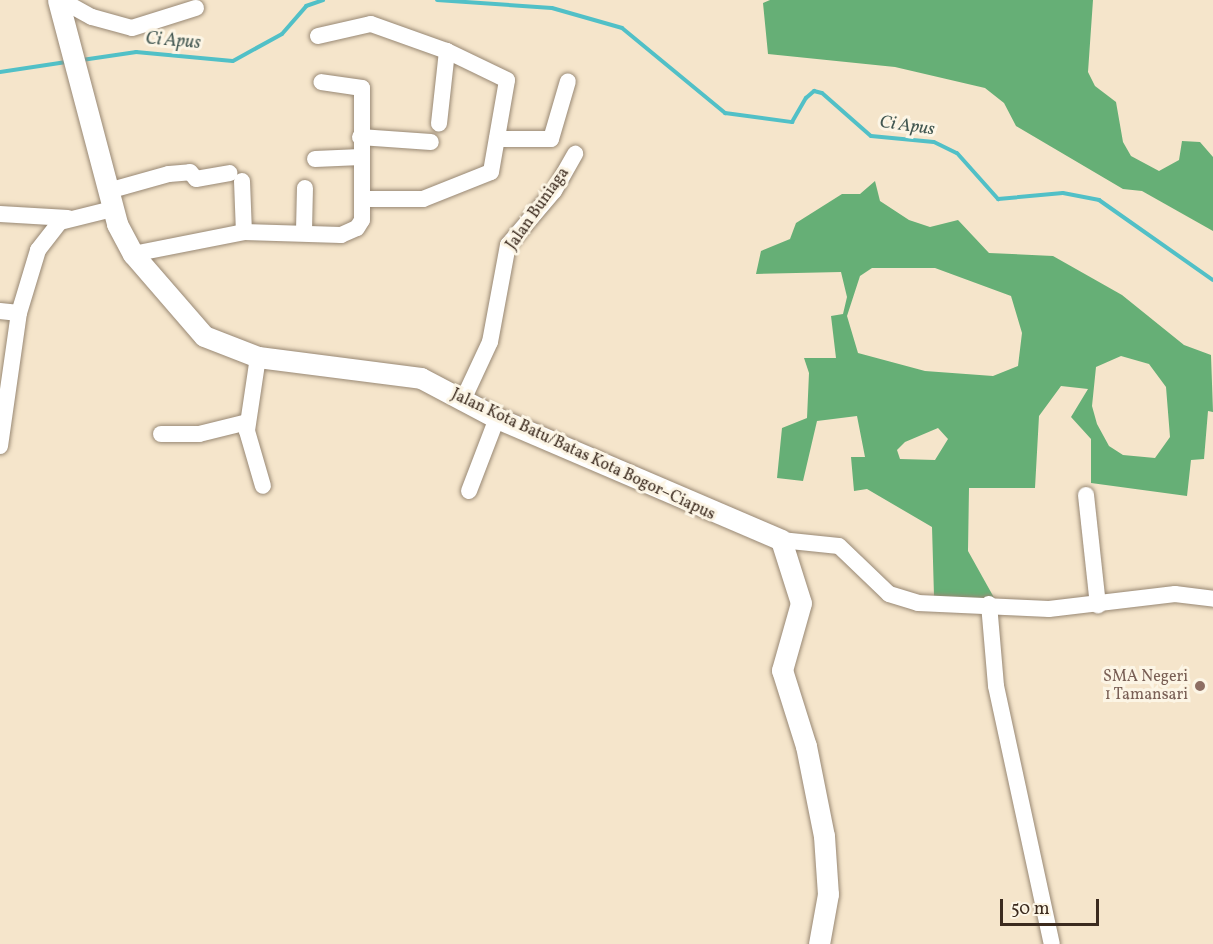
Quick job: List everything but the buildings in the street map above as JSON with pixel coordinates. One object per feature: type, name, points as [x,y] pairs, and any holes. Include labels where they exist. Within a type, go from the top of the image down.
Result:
[{"type":"main road","name":"Jalan Kota Batu/Batas Kota Bogor–Ciapus","points":[[59,0],[63,23],[88,104],[110,200],[133,254],[204,336],[258,357],[412,375],[497,418],[781,540]]},
{"type":"main road","points":[[781,540],[800,591],[782,670],[806,746],[824,836],[828,894],[825,940]]},
{"type":"street","points":[[59,0],[92,17],[132,28],[196,8]]},
{"type":"street","points":[[318,36],[371,24],[447,51],[507,80],[491,172],[423,199],[362,199]]},
{"type":"street","points":[[440,124],[447,51]]},
{"type":"street","points":[[496,140],[551,138],[568,81]]},
{"type":"street","points":[[133,254],[244,232],[304,231],[341,235],[357,228],[362,199],[360,137],[362,88],[321,82]]},
{"type":"street","points":[[360,137],[431,142]]},
{"type":"street","name":"Jalan Buniaga","points":[[462,402],[489,342],[508,245],[554,191],[574,154]]},
{"type":"street","points":[[315,159],[361,157]]},
{"type":"street","points":[[0,446],[19,313],[45,235],[69,218],[169,174],[190,172],[196,178],[236,177],[244,232]]},
{"type":"street","points":[[304,188],[304,231]]},
{"type":"street","points":[[0,214],[69,218]]},
{"type":"street","points":[[0,311],[19,313]]},
{"type":"street","points":[[258,357],[248,422],[263,486]]},
{"type":"street","points":[[469,491],[497,418]]},
{"type":"street","points":[[161,434],[199,434],[248,422]]},
{"type":"street","points":[[1086,495],[1098,605]]},
{"type":"street","points":[[781,540],[839,546],[899,598],[1031,609],[1098,605],[1175,594],[1213,597]]},
{"type":"street","points":[[989,604],[996,686],[1052,944]]},
{"type":"green space","points":[[770,0],[1093,0],[1088,72],[1095,86],[1116,102],[1123,142],[1131,156],[1159,171],[1179,160],[1182,141],[1200,142],[1213,157],[1213,231],[1142,191],[1123,189],[1016,126],[1004,103],[985,88],[895,67],[768,54],[763,3]]},
{"type":"green space","points":[[875,181],[880,201],[909,220],[930,227],[958,220],[989,253],[1053,256],[1122,295],[1184,345],[1211,355],[1213,412],[1208,411],[1204,459],[1191,460],[1187,496],[1091,483],[1091,439],[1071,417],[1088,389],[1061,386],[1039,416],[1035,488],[969,488],[968,551],[997,603],[934,596],[932,527],[867,489],[854,491],[851,457],[865,457],[857,416],[817,421],[803,481],[777,478],[782,428],[807,418],[809,373],[804,358],[836,358],[831,316],[843,314],[847,297],[841,272],[756,274],[761,251],[790,239],[796,223],[842,194],[860,194]],"holes":[[[872,268],[935,268],[1011,296],[1022,333],[1018,366],[993,376],[925,371],[858,353],[847,316],[860,276]],[[1121,356],[1149,364],[1166,387],[1170,437],[1155,458],[1123,455],[1109,446],[1097,424],[1092,406],[1096,367]],[[938,428],[948,439],[935,460],[900,459],[897,450],[905,442]]]},
{"type":"waterway","name":"Ci Apus","points":[[82,60],[136,52],[233,61],[282,34],[306,6],[323,0]]},
{"type":"waterway","name":"Ci Apus","points":[[437,0],[552,8],[622,28],[725,113],[792,122],[806,98],[814,91],[822,93],[871,136],[934,142],[957,153],[998,199],[1063,193],[1099,200],[1213,280]]},
{"type":"waterway","name":"Ci Apus","points":[[0,72],[66,62]]},
{"type":"place","name":"SMA Negeri 1 Tamansari","points":[[1200,686]]}]
